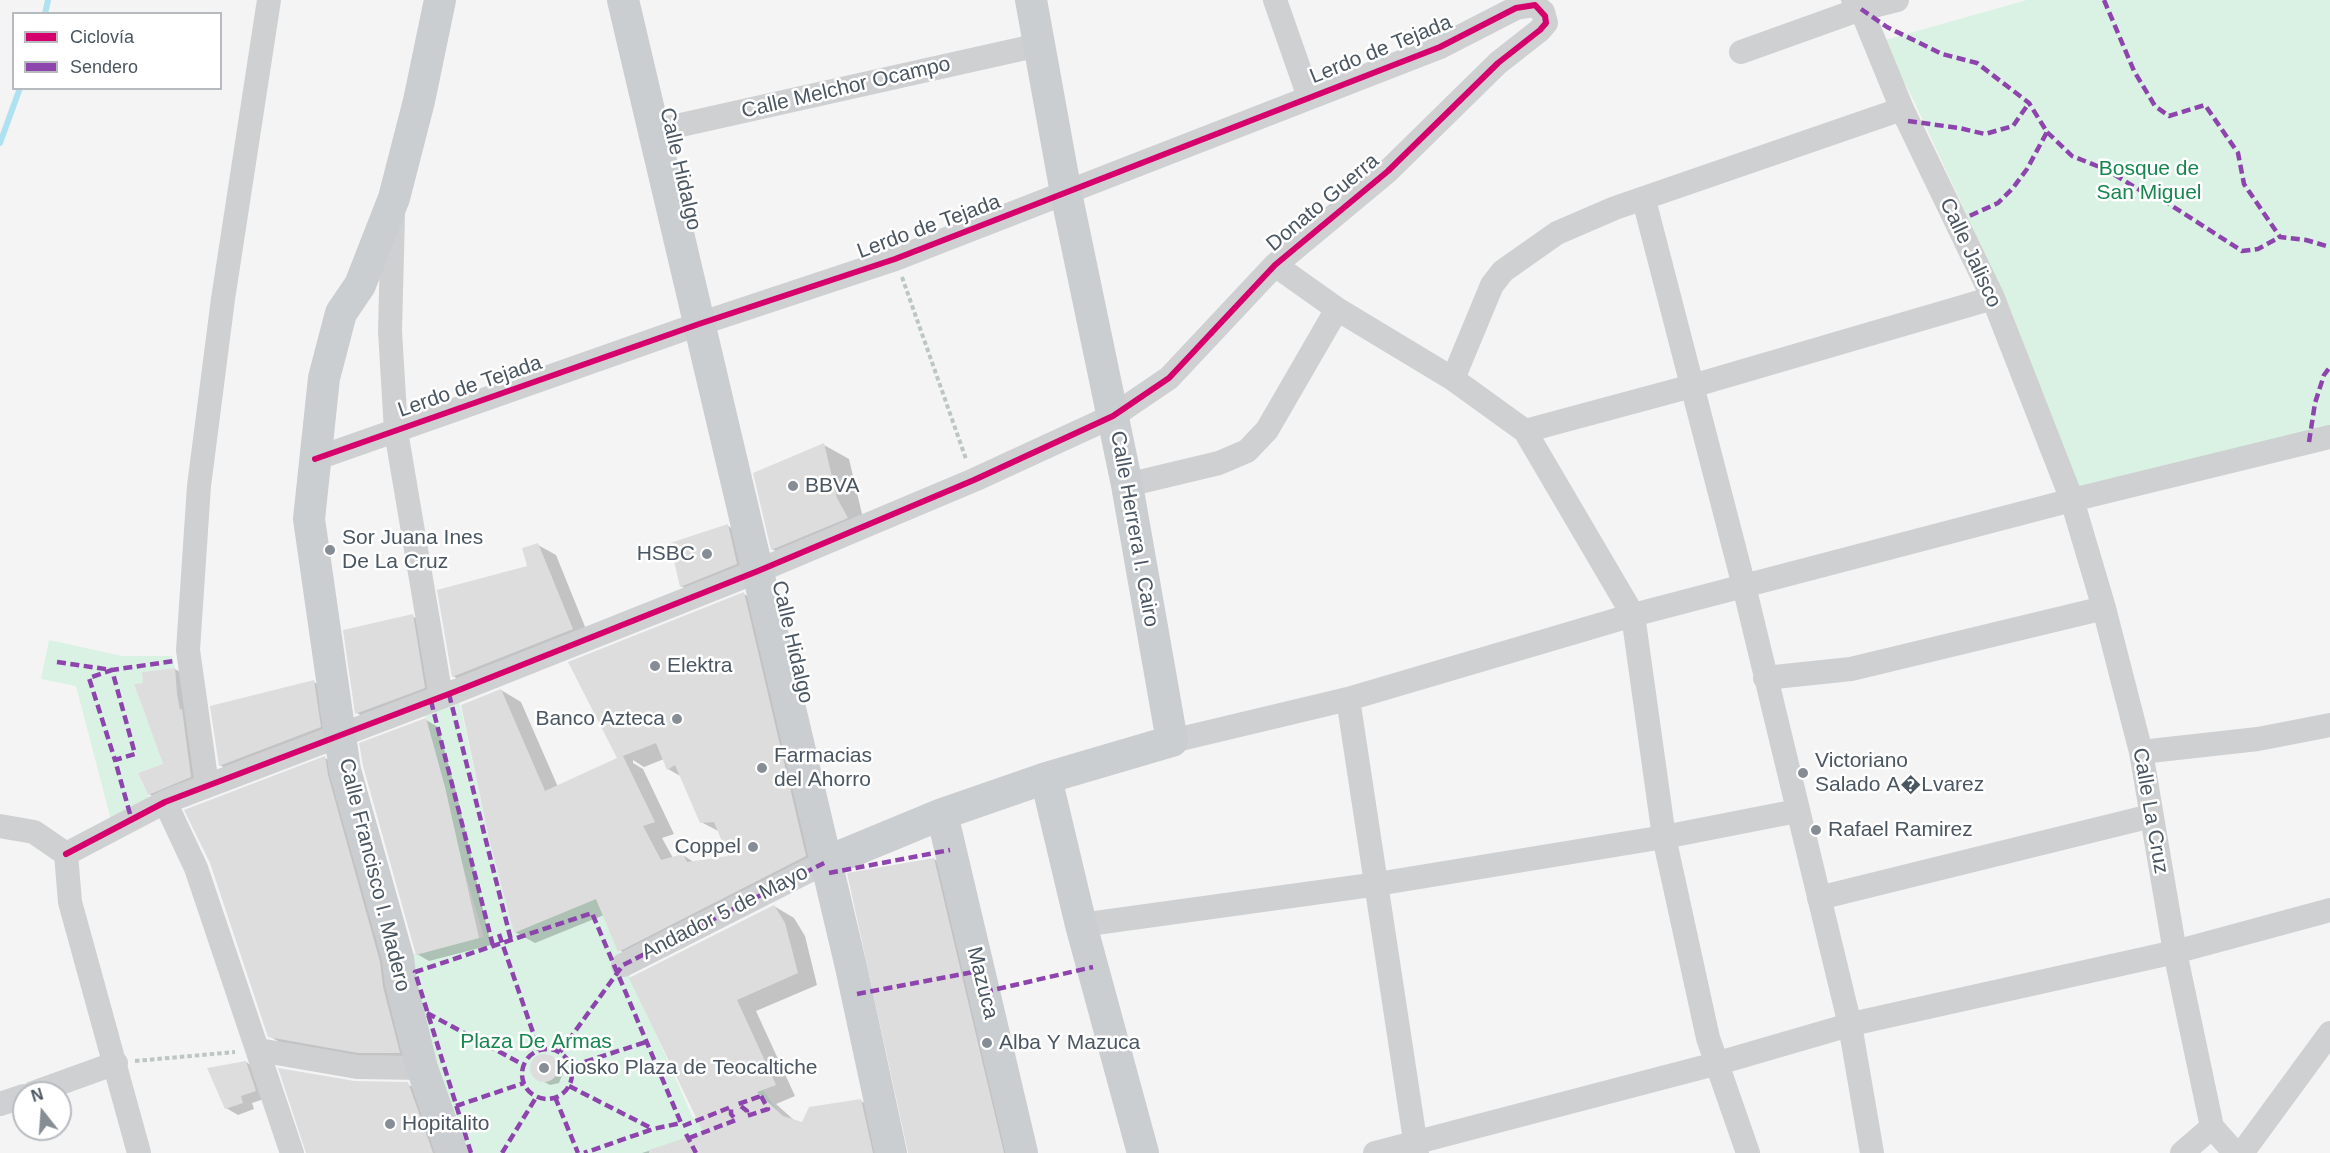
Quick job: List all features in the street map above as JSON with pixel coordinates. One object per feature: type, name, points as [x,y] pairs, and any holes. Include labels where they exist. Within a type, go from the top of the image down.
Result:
[{"type":"main road","name":"Calle Francisco I. Madero","points":[[441,0],[394,198],[360,285],[341,313],[324,378],[309,519],[345,770],[398,958],[422,1068],[452,1153]]},
{"type":"main road","name":"Calle Hidalgo","points":[[623,0],[826,862],[891,1153]]},
{"type":"main road","name":"Calle Herrera I. Cairo","points":[[1031,0],[1066,194],[1127,485],[1172,741]]},
{"type":"main road","points":[[826,862],[942,814],[1046,778],[1172,741]]},
{"type":"main road","points":[[1046,778],[1082,925],[1143,1153]]},
{"type":"main road","name":"Mazuca","points":[[942,814],[1022,1153]]},
{"type":"street","points":[[207,785],[188,650],[200,486],[223,299],[269,0]]},
{"type":"street","points":[[1275,0],[1309,97]]},
{"type":"street","points":[[1741,52],[1857,4],[1897,0]]},
{"type":"street","name":"Calle Jalisco","points":[[1857,4],[1902,109],[1993,298],[2072,500]]},
{"type":"street","name":"Lerdo de Tejada","points":[[315,459],[699,324],[895,259],[1440,46],[1516,8],[1535,5],[1551,6]]},
{"type":"street","name":"Donato Guerra","points":[[66,854],[165,802],[340,733],[441,697],[758,571],[974,480],[1113,416],[1169,378],[1275,265],[1388,171],[1498,63],[1540,30],[1546,23],[1551,6]]},
{"type":"street","name":"Calle Melchor Ocampo","points":[[654,131],[1039,45]]},
{"type":"street","points":[[1453,379],[1492,285],[1503,271],[1557,233],[1615,208],[1644,200],[1902,109]]},
{"type":"street","points":[[394,198],[390,331],[396,431],[441,697]]},
{"type":"street","points":[[1644,200],[1744,586],[1850,1025],[1872,1153]]},
{"type":"street","points":[[1275,265],[1337,309],[1453,379],[1525,431],[1633,615],[1664,837],[1715,1064],[1748,1153]]},
{"type":"street","points":[[1525,431],[1692,386],[1993,298]]},
{"type":"street","points":[[1127,485],[1219,463],[1247,451],[1267,430],[1337,309]]},
{"type":"street","points":[[1172,741],[1348,699],[1633,615],[2072,500],[2330,437]]},
{"type":"street","name":"Calle La Cruz","points":[[2072,500],[2104,608],[2141,752],[2175,952],[2212,1127]]},
{"type":"street","points":[[1765,678],[1851,669],[2104,608]]},
{"type":"street","points":[[1348,699],[1416,1148]]},
{"type":"street","points":[[2141,752],[2258,739],[2330,725]]},
{"type":"street","points":[[165,802],[196,868],[292,1153]]},
{"type":"street","points":[[1082,925],[1377,884],[1664,837],[1797,811]]},
{"type":"street","points":[[1819,898],[2151,816]]},
{"type":"street","points":[[0,826],[34,832],[66,854],[70,902],[139,1153]]},
{"type":"street","name":"Andador 5 de Mayo","points":[[623,965],[826,862]]},
{"type":"street","points":[[1375,1153],[1416,1148],[1850,1025],[2175,952],[2330,910]]},
{"type":"street","points":[[2242,1153],[2330,1033]]},
{"type":"street","points":[[259,1050],[357,1067],[422,1068]]},
{"type":"street","points":[[66,1081],[116,1063]]},
{"type":"street","points":[[2182,1153],[2212,1127],[2235,1153]]},
{"type":"path","points":[[895,259],[974,480]]},
{"type":"path","points":[[116,1063],[259,1050]]},
{"type":"green space","name":"Bosque de San Miguel","points":[[2027,0],[2330,0],[2330,426],[2077,490],[2012,313],[1913,99],[1882,41]]},
{"type":"green space","points":[[49,640],[122,656],[172,656],[175,668],[142,672],[143,683],[134,684],[163,764],[138,773],[151,803],[112,824],[76,686],[41,679]]},
{"type":"green space","name":"Plaza De Armas","points":[[457,691],[489,839],[514,932],[596,899],[693,1118],[763,1090],[778,1112],[701,1136],[710,1153],[452,1153],[398,958],[484,937],[462,863],[425,714]]},
{"type":"building","name":"BBVA","points":[[824,443],[837,498],[848,518],[771,550],[753,473]]},
{"type":"building","name":"HSBC","points":[[728,524],[737,564],[680,587],[670,543]]},
{"type":"building","points":[[538,543],[573,629],[452,677],[437,590],[527,566],[522,548]]},
{"type":"building","points":[[744,592],[806,856],[618,952],[596,899],[514,933],[489,839],[461,705],[501,689],[545,791],[617,758],[568,662]],"holes":[[[656,743],[667,770],[675,765],[700,823],[714,822],[728,856],[687,862],[683,854],[661,860],[643,826],[655,822],[623,756]]]},
{"type":"building","points":[[413,614],[425,688],[355,714],[343,630]]},
{"type":"building","points":[[175,668],[191,777],[148,795],[138,773],[163,764],[134,684],[143,683],[142,672]]},
{"type":"building","points":[[314,680],[321,727],[219,766],[210,706]]},
{"type":"building","points":[[426,718],[445,787],[479,938],[416,955],[363,766],[359,743]]},
{"type":"building","points":[[325,756],[328,775],[380,962],[383,987],[400,1053],[358,1053],[268,1037],[210,863],[184,810]]},
{"type":"building","points":[[934,858],[1004,1153],[908,1153],[847,873]]},
{"type":"building","points":[[774,905],[785,923],[798,973],[737,1000],[776,1085],[757,1092],[783,1116],[802,1122],[809,1107],[861,1099],[873,1153],[649,1153],[649,1150],[703,1132],[629,978]]},
{"type":"building","name":"Kiosko Plaza de Teocaltiche","points":[[544,1054],[554,1058],[558,1068],[554,1078],[544,1082],[534,1078],[530,1068],[534,1058]]},
{"type":"building","points":[[246,1061],[256,1091],[241,1096],[243,1103],[225,1109],[207,1068]]},
{"type":"building","points":[[278,1068],[355,1081],[408,1082],[433,1153],[306,1153]]},
{"type":"waterway","points":[[45,12],[48,0]]},
{"type":"waterway","points":[[0,143],[19,90]]},
{"type":"marked path","points":[[2104,0],[2134,71],[2155,106],[2169,116],[2205,105],[2238,153],[2244,184],[2280,237],[2306,240],[2330,247]]},
{"type":"marked path","points":[[1861,9],[1887,27],[1942,54],[1977,63],[2029,103],[2047,132],[2027,169],[2013,188],[1998,203],[1967,217]]},
{"type":"marked path","points":[[1908,121],[1985,134],[2013,126],[2029,103]]},
{"type":"marked path","points":[[2047,132],[2072,156],[2107,170],[2146,194],[2166,202],[2242,251],[2258,249],[2280,237]]},
{"type":"marked path","points":[[2309,442],[2315,403],[2324,375],[2330,367]]},
{"type":"marked path","points":[[130,814],[115,760],[135,754],[112,670],[174,661]]},
{"type":"marked path","points":[[57,662],[112,670],[89,678],[115,760]]},
{"type":"marked path","points":[[449,694],[511,940]]},
{"type":"marked path","points":[[431,701],[493,946]]},
{"type":"marked path","points":[[829,873],[950,850]]},
{"type":"marked path","points":[[560,1052],[623,965],[826,862]]},
{"type":"marked path","points":[[471,1153],[415,972],[592,913],[681,1123],[653,1129],[584,1153]]},
{"type":"marked path","points":[[499,934],[539,1050]]},
{"type":"marked path","points":[[984,992],[1093,967]]},
{"type":"marked path","points":[[857,994],[979,971]]},
{"type":"marked path","points":[[427,1013],[524,1065]]},
{"type":"marked path","points":[[572,1066],[646,1042]]},
{"type":"marked path","points":[[542,1049],[552,1049],[565,1056],[572,1069],[572,1074],[572,1079],[565,1092],[552,1099],[542,1099],[533,1095],[526,1088],[522,1079],[522,1069],[526,1060],[533,1053],[542,1049]]},
{"type":"marked path","points":[[456,1106],[524,1083]]},
{"type":"marked path","points":[[569,1086],[653,1129]]},
{"type":"marked path","points":[[502,1153],[537,1096]]},
{"type":"marked path","points":[[761,1096],[768,1109],[747,1116],[747,1111],[738,1104],[761,1096]]},
{"type":"marked path","points":[[555,1097],[578,1153]]},
{"type":"marked path","points":[[683,1126],[731,1107],[731,1114],[736,1120],[689,1138]]},
{"type":"marked path","points":[[686,1134],[696,1153]]},
{"type":"cycle path","points":[[66,854],[165,802],[454,692],[758,571],[974,480],[1113,416],[1169,378],[1275,265],[1388,171],[1498,63],[1540,30],[1546,23],[1545,16],[1535,5],[1516,8],[1440,47],[895,259],[699,324],[315,459]]},
{"type":"place","name":"BBVA","points":[[793,486]]},
{"type":"place","name":"Sor Juana Ines De La Cruz","points":[[330,550]]},
{"type":"place","name":"HSBC","points":[[707,554]]},
{"type":"place","name":"Elektra","points":[[655,666]]},
{"type":"place","name":"Banco Azteca","points":[[677,719]]},
{"type":"place","name":"Farmacias del Ahorro","points":[[762,768]]},
{"type":"place","name":"Victoriano Salado A�Lvarez","points":[[1803,773]]},
{"type":"place","name":"Rafael Ramirez","points":[[1816,830]]},
{"type":"place","name":"Coppel","points":[[753,847]]},
{"type":"place","name":"Alba Y Mazuca","points":[[987,1043]]},
{"type":"place","name":"Kiosko Plaza de Teocaltiche","points":[[544,1068]]},
{"type":"place","name":"Hopitalito","points":[[390,1124]]}]
